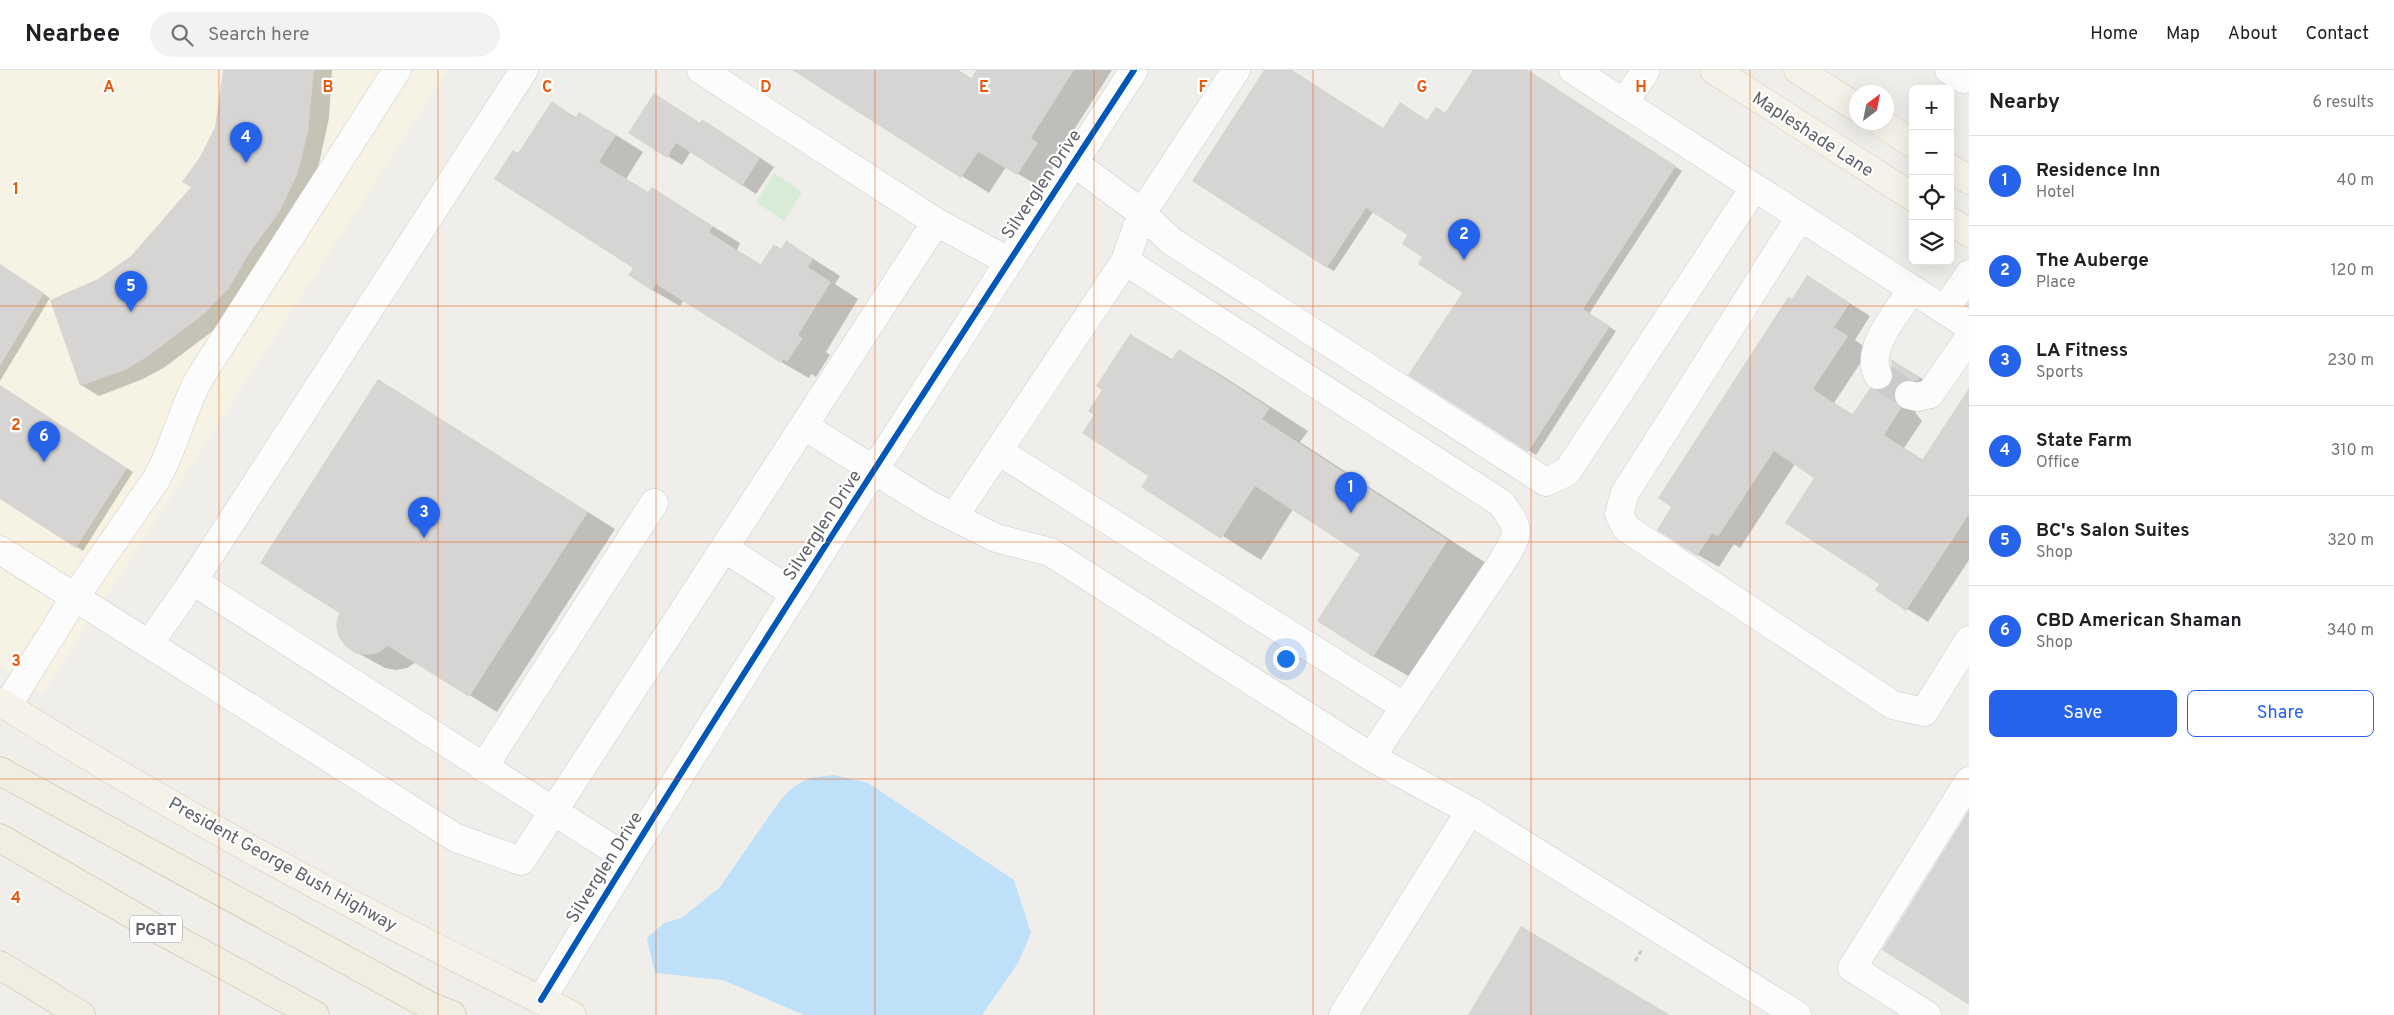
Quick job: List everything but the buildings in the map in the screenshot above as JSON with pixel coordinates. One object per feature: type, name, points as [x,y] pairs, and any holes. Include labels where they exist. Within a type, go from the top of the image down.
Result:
[{"type":"highway","points":[[0,771],[430,1006],[452,1015]]},
{"type":"highway","name":"PGBT","points":[[0,838],[152,926],[315,1015]]},
{"type":"highway","points":[[0,964],[81,1015]]},
{"type":"main road","name":"Mapleshade Lane","points":[[1714,70],[1909,194]]},
{"type":"main road","points":[[1798,70],[1849,103]]},
{"type":"main road","points":[[1892,130],[1909,141]]},
{"type":"main road","points":[[1954,171],[1969,180]]},
{"type":"main road","points":[[1954,224],[1969,233]]},
{"type":"main road","name":"President George Bush Highway","points":[[3,704],[289,870],[572,1015]]},
{"type":"street","points":[[3,704],[157,478],[168,458],[192,393],[200,379],[397,70]]},
{"type":"street","points":[[148,644],[193,581],[524,70]]},
{"type":"street","points":[[702,70],[936,222],[1008,261]]},
{"type":"street","name":"Silverglen Drive","points":[[541,1000],[627,858],[795,594],[1008,261],[1134,70]]},
{"type":"street","points":[[954,517],[1125,261],[1142,213],[1236,70]]},
{"type":"street","points":[[1573,70],[1969,326]]},
{"type":"street","points":[[1624,103],[1646,70]]},
{"type":"street","points":[[1949,70],[1963,79],[1969,70]]},
{"type":"street","points":[[1073,162],[1142,213],[1171,241],[1546,482],[1567,472],[1754,188]]},
{"type":"street","points":[[1800,216],[1625,493],[1619,514],[1626,528],[1893,705],[1924,712],[1969,640]]},
{"type":"street","points":[[0,550],[456,838],[521,861],[936,222]]},
{"type":"street","points":[[1125,261],[1501,503],[1516,522],[1515,540],[1502,562],[1371,757]]},
{"type":"street","points":[[1945,310],[1969,274]]},
{"type":"street","points":[[1878,375],[1874,367],[1873,355],[1912,289]]},
{"type":"street","points":[[1909,395],[1918,397],[1930,394],[1969,338]]},
{"type":"street","points":[[804,426],[930,505],[996,538],[1050,552],[1371,757],[1470,811],[1797,1015]]},
{"type":"street","points":[[998,451],[1405,707]]},
{"type":"street","points":[[483,768],[654,503]]},
{"type":"street","points":[[724,548],[795,594]]},
{"type":"street","points":[[193,581],[483,768],[627,858]]},
{"type":"street","points":[[1926,1015],[1852,968],[1969,780]]},
{"type":"street","points":[[1343,1015],[1470,811]]},
{"type":"shaded area","points":[[0,70],[448,70],[43,694],[0,667]]},
{"type":"green space","points":[[774,173],[802,192],[784,221],[756,202]]},
{"type":"water","points":[[834,775],[868,783],[1014,880],[1031,933],[1018,963],[982,1015],[804,1015],[723,980],[655,973],[647,938],[664,923],[682,918],[720,887],[779,802],[792,788],[809,778]]},
{"type":"tunnel","points":[[1878,375],[1909,395]]},
{"type":"cycle path","points":[[541,1000],[760,649],[908,417],[1134,70]]},
{"type":"place","name":"State Farm","points":[[246,163]]},
{"type":"place","name":"The Auberge","points":[[1464,260]]},
{"type":"place","name":"BC's Salon Suites","points":[[131,312]]},
{"type":"place","name":"CBD American Shaman","points":[[44,462]]},
{"type":"place","name":"Residence Inn","points":[[1351,513]]},
{"type":"place","name":"LA Fitness","points":[[424,538]]}]
